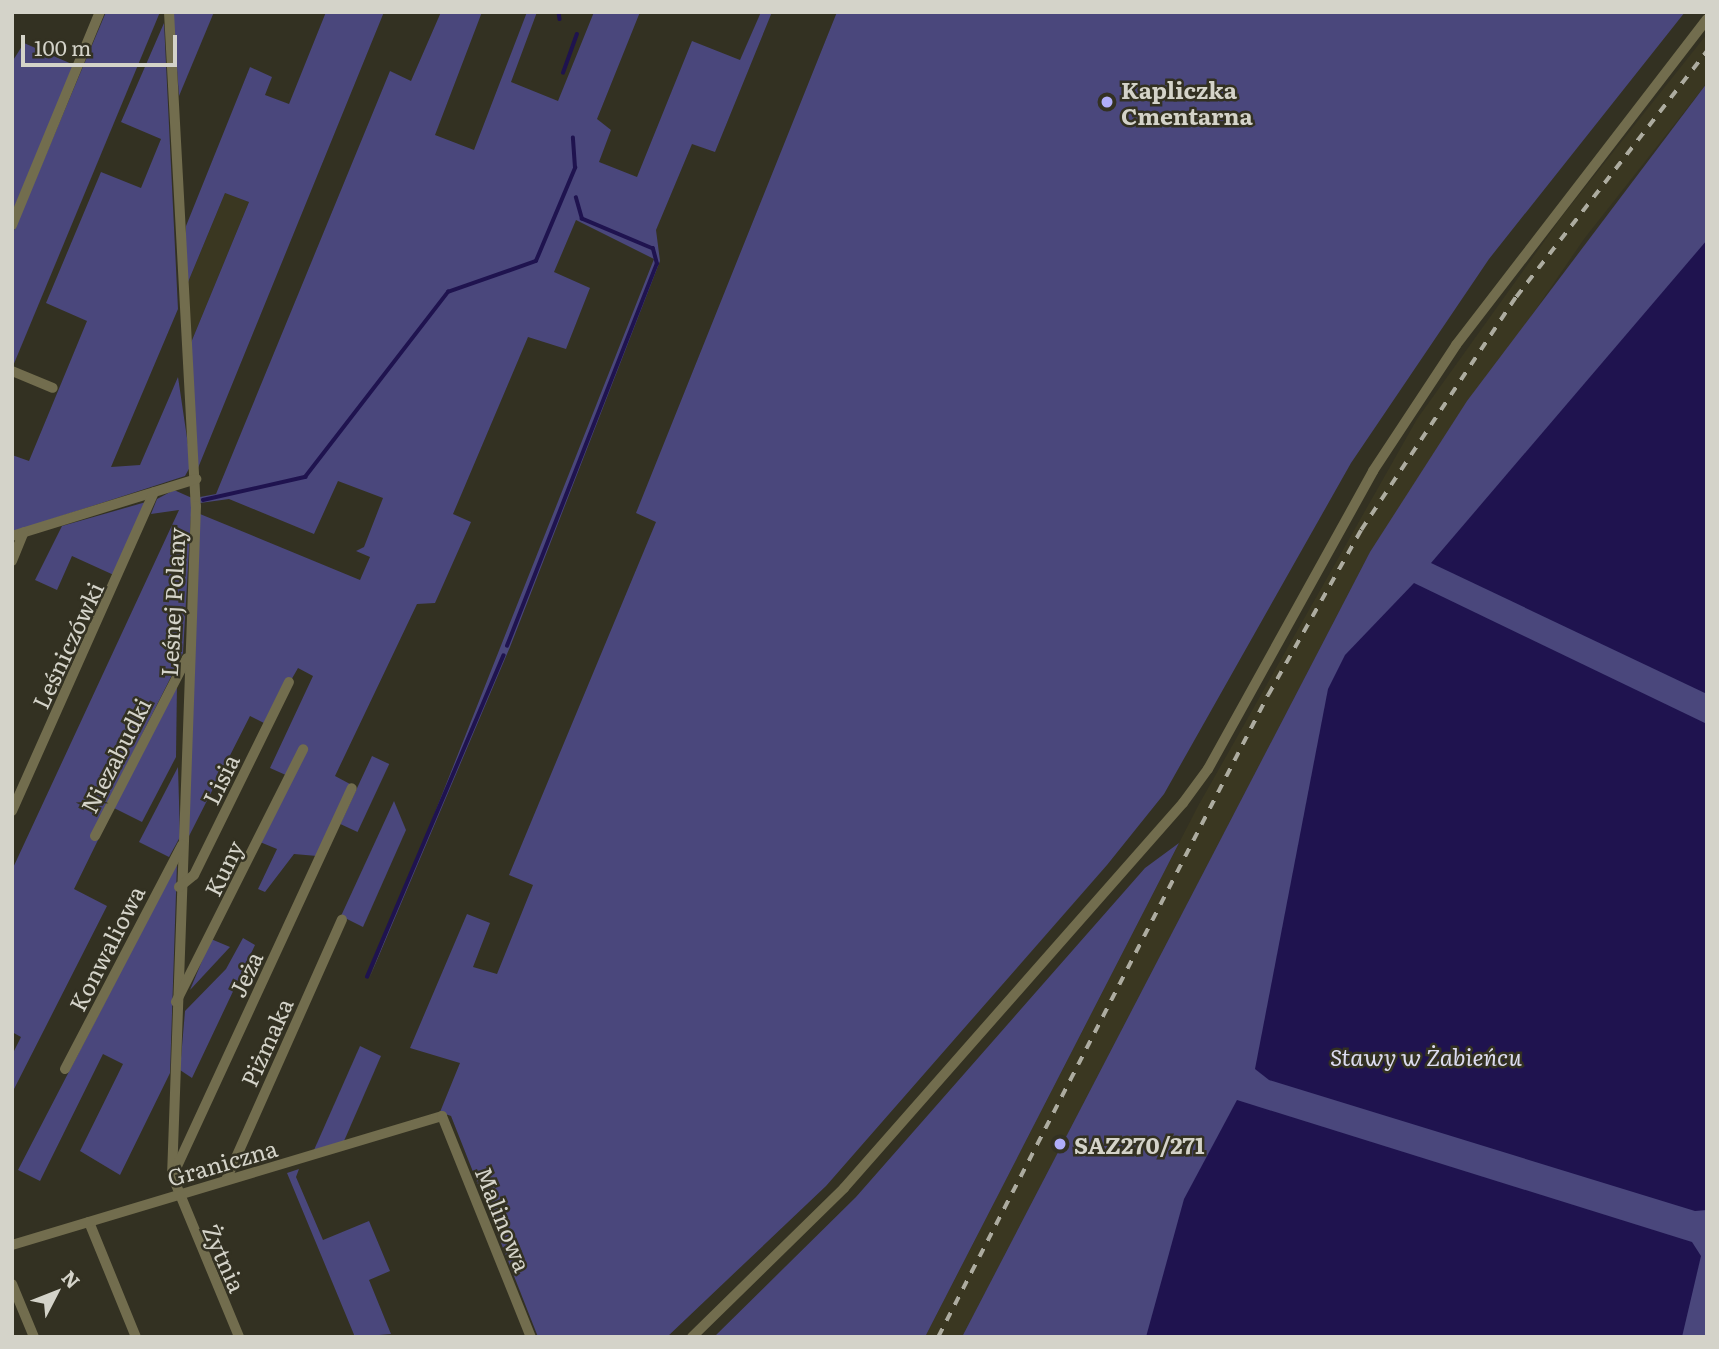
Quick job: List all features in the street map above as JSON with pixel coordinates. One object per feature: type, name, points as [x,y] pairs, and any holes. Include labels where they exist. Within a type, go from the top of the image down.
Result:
[{"type":"street","points":[[12,225],[100,12]]},
{"type":"street","name":"Leśnej Polany","points":[[169,12],[196,479],[179,887],[172,1175],[176,1195]]},
{"type":"street","points":[[692,1337],[844,1188],[1182,803],[1208,769],[1353,505],[1456,345],[1707,19]]},
{"type":"street","points":[[12,371],[53,388]]},
{"type":"street","points":[[12,536],[196,479]]},
{"type":"street","name":"Leśniczówki","points":[[12,811],[154,492]]},
{"type":"street","points":[[12,561],[24,532]]},
{"type":"street","name":"Niezabudki","points":[[95,836],[188,654]]},
{"type":"street","name":"Lisia","points":[[179,887],[194,875],[289,682]]},
{"type":"street","name":"Kuny","points":[[176,1002],[303,749]]},
{"type":"street","name":"Jeża","points":[[172,1175],[352,788]]},
{"type":"street","name":"Konwaliowa","points":[[65,1069],[182,845]]},
{"type":"street","name":"Piżmaka","points":[[226,1180],[342,920]]},
{"type":"street","name":"Graniczna","points":[[12,1245],[442,1116]]},
{"type":"street","name":"Malinowa","points":[[442,1116],[531,1337]]},
{"type":"street","name":"Żytnia","points":[[176,1195],[239,1337]]},
{"type":"street","points":[[89,1222],[136,1337]]},
{"type":"street","points":[[12,1284],[34,1337]]},
{"type":"shaded area","points":[[1707,34],[1707,83],[1584,239],[1370,552],[962,1337],[925,1337],[1198,806],[1417,419],[1563,215]]},
{"type":"shaded area","points":[[225,193],[249,202],[188,350],[186,287]]},
{"type":"shaded area","points":[[1707,240],[1707,694],[1431,563]]},
{"type":"shaded area","points":[[1414,583],[1707,724],[1707,1210],[1695,1211],[1269,1080],[1255,1069],[1328,689],[1345,655]]},
{"type":"shaded area","points":[[1237,1100],[1692,1242],[1701,1256],[1682,1337],[1146,1337],[1184,1199]]},
{"type":"green space","points":[[106,12],[160,12],[13,366],[12,235]]},
{"type":"green space","points":[[173,12],[214,12],[179,96]]},
{"type":"green space","points":[[326,12],[384,12],[198,468],[188,350],[249,202],[225,193],[186,287],[186,226],[250,67],[272,77],[265,95],[289,104]]},
{"type":"green space","points":[[441,12],[482,12],[435,135],[474,150],[527,12],[537,12],[511,82],[558,101],[594,12],[640,12],[597,119],[611,130],[599,162],[637,177],[692,41],[740,60],[761,12],[772,12],[715,152],[692,144],[656,230],[660,261],[510,647],[369,979],[654,259],[576,220],[554,272],[590,288],[566,349],[528,337],[453,514],[471,522],[435,603],[417,604],[335,776],[350,784],[317,856],[294,854],[265,892],[258,889],[277,849],[260,842],[288,776],[270,768],[313,676],[298,668],[266,724],[250,716],[187,840],[200,514],[360,580],[370,557],[356,551],[364,547],[383,498],[338,481],[314,534],[229,499],[200,503],[200,497],[216,494],[390,71],[411,81]]},
{"type":"green space","points":[[837,12],[1685,12],[1489,259],[1351,463],[1164,794],[1107,865],[826,1186],[667,1337],[538,1337],[451,1116],[440,1112],[460,1063],[410,1048],[467,914],[490,923],[473,967],[497,974],[533,885],[509,875],[656,522],[636,513]]},
{"type":"green space","points":[[164,23],[178,309],[111,467],[140,465],[178,377],[191,465],[185,476],[12,532],[12,455],[29,461],[87,321],[46,303],[101,172],[141,188],[161,139],[121,122]]},
{"type":"green space","points":[[24,43],[74,65],[12,213],[12,62]]},
{"type":"green space","name":"Stawy w Żabieńcu","points":[[1707,83],[1707,1337],[962,1337],[1370,552],[1467,401]]},
{"type":"green space","points":[[174,490],[192,498],[183,653],[91,836],[98,840],[74,889],[107,906],[12,1093],[12,1055],[21,1037],[12,1032],[12,870],[179,510],[151,514],[157,499]]},
{"type":"green space","points":[[146,502],[116,576],[72,556],[57,590],[35,580],[62,526]]},
{"type":"green space","points":[[177,682],[176,757],[142,822],[114,808]]},
{"type":"green space","points":[[372,756],[389,764],[358,832],[340,824]]},
{"type":"green space","points":[[178,767],[180,837],[169,857],[139,842]]},
{"type":"green space","points":[[394,801],[406,830],[363,927],[341,916]]},
{"type":"green space","points":[[1179,843],[925,1337],[714,1337],[856,1197],[1145,868]]},
{"type":"green space","points":[[177,863],[170,1073],[120,1175],[80,1151],[123,1064],[103,1054],[40,1181],[18,1170]]},
{"type":"green space","points":[[243,938],[255,945],[192,1078],[180,1070],[185,1011],[226,969]]},
{"type":"green space","points":[[211,939],[230,947],[190,990]]},
{"type":"green space","points":[[360,1046],[381,1056],[344,1141],[314,1150]]},
{"type":"green space","points":[[299,1169],[296,1177],[323,1240],[369,1221],[390,1271],[369,1280],[391,1334],[355,1337],[287,1173]]},
{"type":"waterway","points":[[559,12],[560,19]]},
{"type":"waterway","points":[[563,73],[577,34]]},
{"type":"waterway","points":[[203,500],[305,477],[448,292],[536,261],[575,168],[573,138]]},
{"type":"waterway","points":[[507,646],[657,264],[653,249],[582,219],[576,198]]},
{"type":"waterway","points":[[367,977],[503,656]]},
{"type":"railway","points":[[938,1337],[1268,695],[1361,530],[1516,297],[1707,51]]},
{"type":"place","name":"Kapliczka Cmentarna","points":[[1107,102]]},
{"type":"place","name":"SAZ270/271","points":[[1060,1144]]}]
